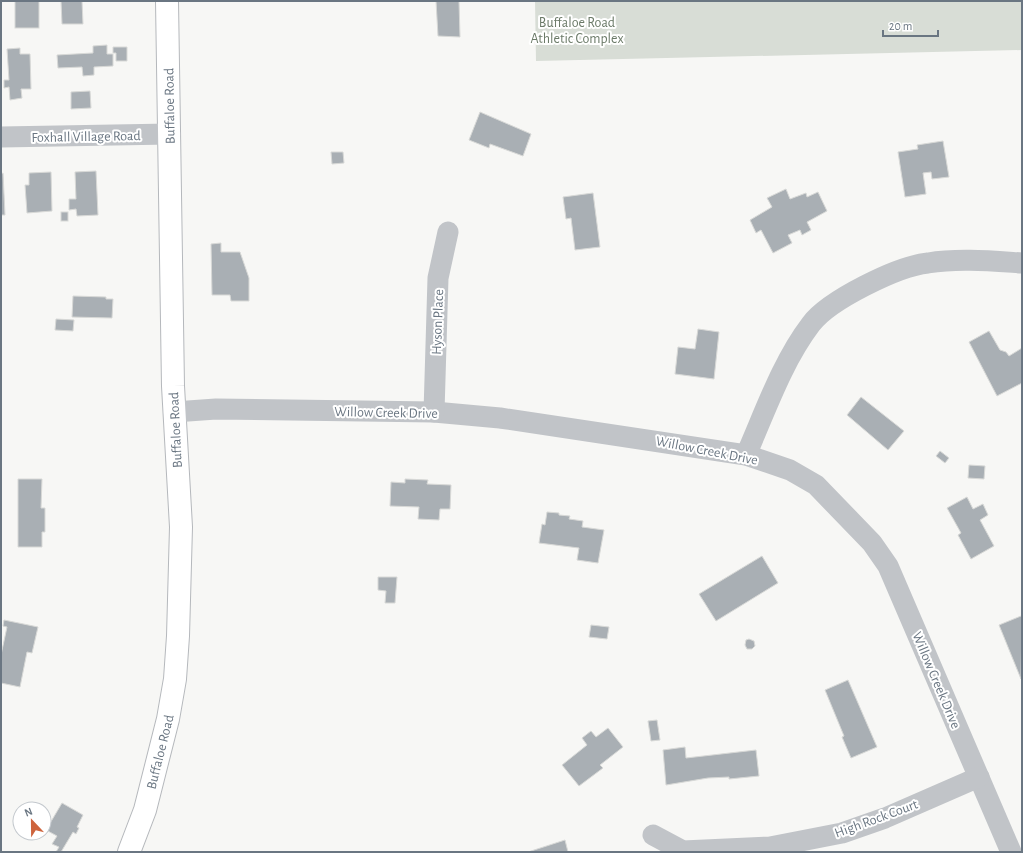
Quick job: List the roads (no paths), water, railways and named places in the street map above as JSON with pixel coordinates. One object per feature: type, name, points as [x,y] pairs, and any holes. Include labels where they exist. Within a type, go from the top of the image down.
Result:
[{"type":"main road","name":"Buffaloe Road","points":[[129,852],[144,810],[168,719],[175,679],[178,636],[181,527],[174,412],[167,1]]},
{"type":"street","name":"Foxhall Village Road","points":[[1,137],[170,134]]},
{"type":"street","name":"Hyson Place","points":[[434,412],[438,278],[448,232]]},
{"type":"street","points":[[746,455],[781,374],[811,323],[844,297],[880,278],[927,263],[978,261],[1022,262]]},
{"type":"street","name":"Willow Creek Drive","points":[[174,412],[216,409],[434,412],[500,418],[746,455],[790,470],[816,485],[872,543],[888,566],[1011,852]]},
{"type":"street","name":"High Rock Court","points":[[653,835],[683,851],[770,847],[842,833],[885,818],[979,777]]},
{"type":"park label","name":"Buffaloe Road Athletic Complex","points":[[577,30]]}]
